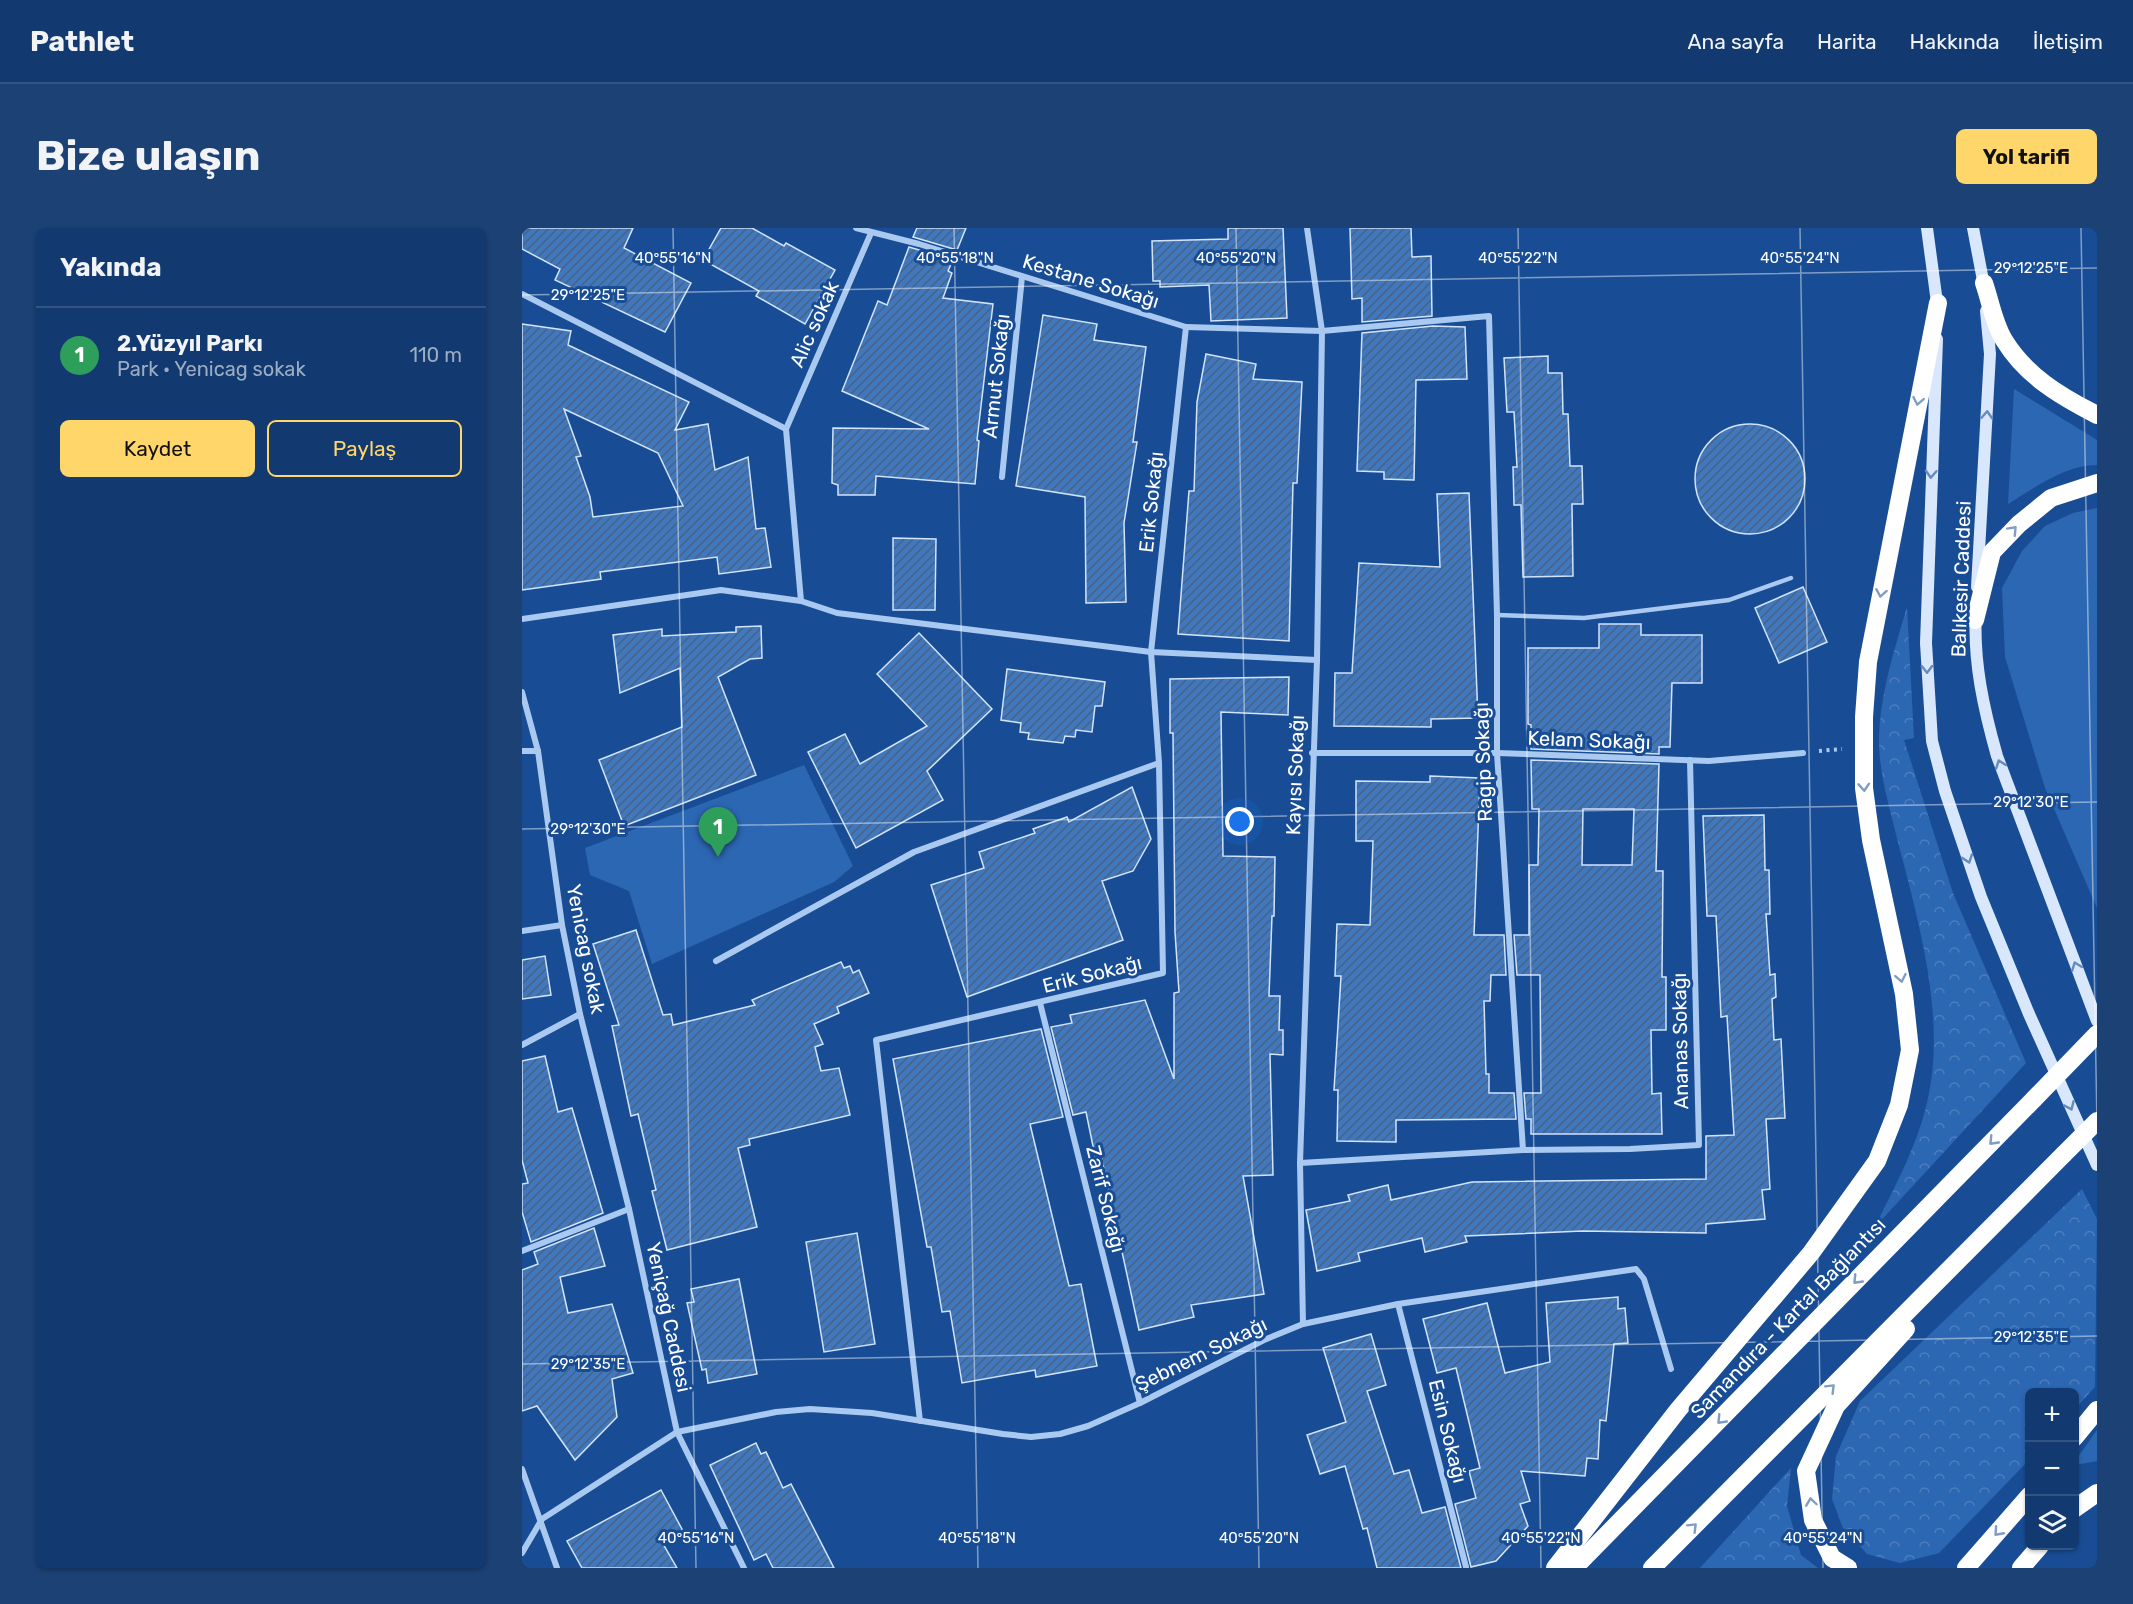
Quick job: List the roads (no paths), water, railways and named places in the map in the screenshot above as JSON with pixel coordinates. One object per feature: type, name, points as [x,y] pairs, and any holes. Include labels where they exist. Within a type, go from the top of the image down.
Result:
[{"type":"highway","points":[[1984,283],[2003,339],[2034,377],[2068,400],[2097,415]]},
{"type":"highway","points":[[1555,1568],[1678,1410],[1811,1253],[1877,1161],[1899,1105],[1910,1050],[1904,994],[1871,840],[1864,788],[1863,747],[1868,662],[1938,303]]},
{"type":"highway","points":[[1975,621],[1992,552],[2019,524],[2051,498],[2097,483]]},
{"type":"highway","name":"Samandıra - Kartal Bağlantısı","points":[[1574,1568],[2097,1034]]},
{"type":"highway","points":[[1652,1568],[2097,1121]]},
{"type":"highway","points":[[1848,1568],[1832,1558],[1813,1520],[1806,1471],[1836,1407],[2064,1154]]},
{"type":"highway","points":[[2079,1432],[2097,1410]]},
{"type":"highway","points":[[2079,1506],[2097,1493]]},
{"type":"highway","points":[[1966,1568],[2029,1496]]},
{"type":"highway","points":[[2021,1568],[2036,1550]]},
{"type":"main road","name":"Balıkesir Caddesi","points":[[1927,228],[1938,303],[1926,643],[1932,741],[1945,791],[1982,897],[2029,1014],[2097,1165]]},
{"type":"main road","name":"Balıkesir Caddesi","points":[[1973,228],[1984,283],[1990,354],[1975,621],[1982,694],[1997,756],[2097,1020]]},
{"type":"street","name":"Kestane Sokağı","points":[[856,228],[919,244],[1022,278],[1122,305],[1186,327],[1322,331]]},
{"type":"street","name":"Kayısı Sokağı","points":[[1303,1324],[1300,1163],[1312,753],[1317,660],[1322,331],[1307,228]]},
{"type":"street","name":"Alic sokak","points":[[786,429],[871,233]]},
{"type":"street","name":"Armut Sokağı","points":[[1002,477],[1022,278]]},
{"type":"street","points":[[522,294],[786,429],[801,601]]},
{"type":"street","name":"Ragip Sokağı","points":[[1322,331],[1489,316],[1497,615],[1497,753],[1523,1150]]},
{"type":"street","name":"Erik Sokağı","points":[[920,1421],[876,1040],[1163,973],[1159,763],[1151,652],[1186,327]]},
{"type":"street","points":[[522,619],[721,590],[801,601],[837,613],[1151,652],[1317,660]]},
{"type":"street","name":"Yenicag sokak","points":[[522,692],[538,751],[562,925],[580,1014],[629,1209]]},
{"type":"street","points":[[522,751],[538,751]]},
{"type":"street","name":"Kelam Sokağı","points":[[1312,753],[1497,753],[1709,761],[1803,753]]},
{"type":"street","name":"Ananas Sokağı","points":[[1523,1150],[1630,1149],[1699,1145],[1690,760]]},
{"type":"street","points":[[716,961],[914,852],[1159,763]]},
{"type":"street","points":[[522,931],[562,925]]},
{"type":"street","name":"Zarif Sokağı","points":[[1040,1003],[1140,1403]]},
{"type":"street","points":[[522,1044],[580,1014]]},
{"type":"street","points":[[1300,1163],[1523,1150]]},
{"type":"street","points":[[522,1251],[629,1209]]},
{"type":"street","name":"Yeniçağ Caddesi","points":[[629,1209],[677,1432],[744,1568]]},
{"type":"street","name":"Şebnem Sokağı","points":[[677,1432],[776,1412],[810,1409],[872,1413],[1004,1434],[1041,1436],[1060,1434],[1088,1426],[1140,1403],[1264,1340],[1303,1324],[1398,1304],[1635,1269],[1644,1279],[1671,1369]]},
{"type":"street","name":"Esin Sokağı","points":[[1398,1304],[1466,1567]]},
{"type":"street","points":[[522,1554],[542,1520],[677,1432]]},
{"type":"street","points":[[522,1469],[542,1520],[557,1568]]},
{"type":"lane","points":[[1497,615],[1584,618],[1729,600],[1791,578]]},
{"type":"place","name":"2.Yüzyıl Parkı","points":[[718,857]]}]
